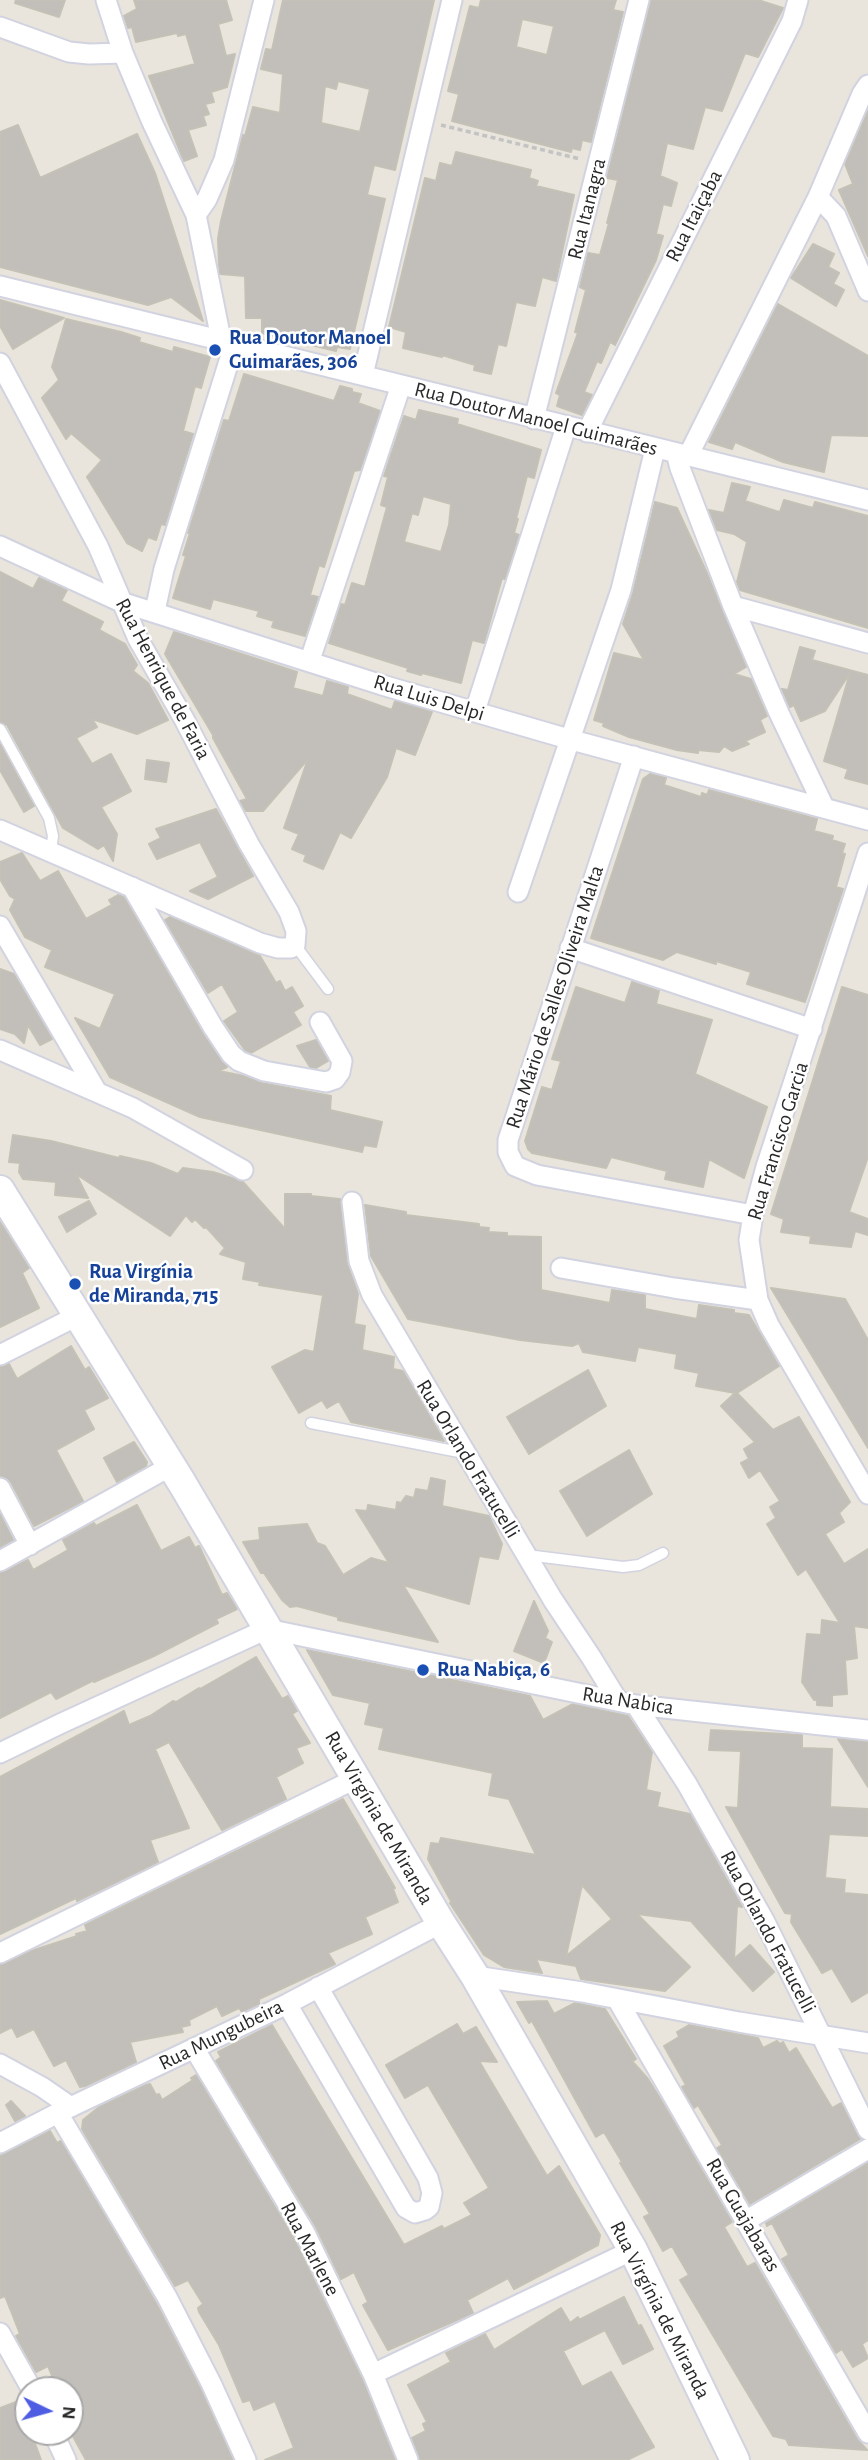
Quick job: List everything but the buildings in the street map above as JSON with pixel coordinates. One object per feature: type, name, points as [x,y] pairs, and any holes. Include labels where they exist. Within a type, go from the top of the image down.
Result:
[{"type":"street","points":[[106,0],[123,53],[196,215],[228,341],[155,611]]},
{"type":"street","points":[[196,215],[207,199],[224,160],[264,0]]},
{"type":"street","points":[[363,375],[452,0]]},
{"type":"street","name":"Rua Itanagra","points":[[534,419],[639,0]]},
{"type":"street","name":"Rua Itaiçaba","points":[[587,432],[792,21],[798,0]]},
{"type":"street","points":[[0,27],[69,52],[123,53]]},
{"type":"street","points":[[824,807],[779,713],[733,606],[680,468],[682,455],[818,197],[868,85]]},
{"type":"street","points":[[818,197],[836,216],[868,290]]},
{"type":"street","name":"Rua Doutor Manoel Guimarães","points":[[0,286],[868,500]]},
{"type":"street","name":"Rua Henrique de Faria","points":[[0,363],[97,546],[138,639],[289,912],[296,931],[295,945]]},
{"type":"street","points":[[310,660],[401,385]]},
{"type":"street","points":[[475,711],[566,426]]},
{"type":"street","points":[[518,892],[621,590],[655,449]]},
{"type":"street","name":"Rua Luis Delpi","points":[[0,546],[121,602],[382,685],[572,740],[868,820]]},
{"type":"street","points":[[733,606],[868,643]]},
{"type":"street","name":"Rua Mário de Salles Oliveira Malta","points":[[634,756],[508,1140],[511,1160],[522,1171],[537,1175],[753,1215]]},
{"type":"street","points":[[0,830],[260,943],[285,949],[295,945]]},
{"type":"street","name":"Rua Francisco Garcia","points":[[868,853],[766,1167],[753,1215],[750,1240],[758,1300],[769,1325],[868,1494]]},
{"type":"street","points":[[132,887],[213,1027],[231,1054],[239,1061],[264,1071],[326,1082],[335,1079],[340,1072],[342,1060],[320,1022]]},
{"type":"street","points":[[0,926],[97,1092]]},
{"type":"street","points":[[570,948],[812,1029]]},
{"type":"street","points":[[0,1050],[133,1108],[243,1170]]},
{"type":"street","name":"Rua Virgínia de Miranda","points":[[0,1190],[171,1466],[475,1976],[632,2250],[735,2460]]},
{"type":"street","name":"Rua Orlando Fratucelli","points":[[352,1202],[359,1261],[372,1295],[526,1555],[627,1703],[687,1784],[765,1922],[868,2130]]},
{"type":"street","points":[[561,1268],[758,1300]]},
{"type":"street","points":[[0,1355],[79,1315]]},
{"type":"street","points":[[0,1561],[171,1466]]},
{"type":"street","points":[[0,1488],[30,1545]]},
{"type":"street","points":[[0,1753],[267,1629]]},
{"type":"street","name":"Rua Nabica","points":[[267,1629],[627,1703],[868,1730]]},
{"type":"street","points":[[0,1953],[357,1779]]},
{"type":"street","name":"Rua Mungubeira","points":[[0,2143],[287,2004],[441,1923]]},
{"type":"street","points":[[475,1976],[868,2043]]},
{"type":"street","points":[[287,2004],[401,2201],[410,2211],[420,2212],[429,2207],[432,2201],[432,2188],[428,2178],[318,1987]]},
{"type":"street","name":"Rua Guajabaras","points":[[617,1999],[868,2433]]},
{"type":"street","name":"Rua Marlene","points":[[194,2048],[305,2233],[373,2374],[408,2460]]},
{"type":"street","points":[[0,2064],[42,2087],[64,2110],[93,2170],[167,2297],[211,2382],[246,2460]]},
{"type":"street","points":[[747,2220],[868,2149]]},
{"type":"street","points":[[373,2374],[632,2250]]},
{"type":"street","points":[[0,2333],[24,2376]]},
{"type":"lane","points":[[0,729],[49,818],[53,830],[51,851]]},
{"type":"lane","name":"Rua Henrique de Faria","points":[[295,945],[328,989]]},
{"type":"lane","points":[[311,1423],[464,1453]]},
{"type":"lane","points":[[526,1555],[623,1567],[639,1565],[663,1553]]},
{"type":"path","points":[[424,121],[599,164]]},
{"type":"place","name":"Rua Doutor Manoel Guimarães, 306","points":[[215,350]]},
{"type":"place","name":"Rua Virgínia de Miranda, 715","points":[[75,1284]]},
{"type":"place","name":"Rua Nabiça, 6","points":[[423,1670]]}]
